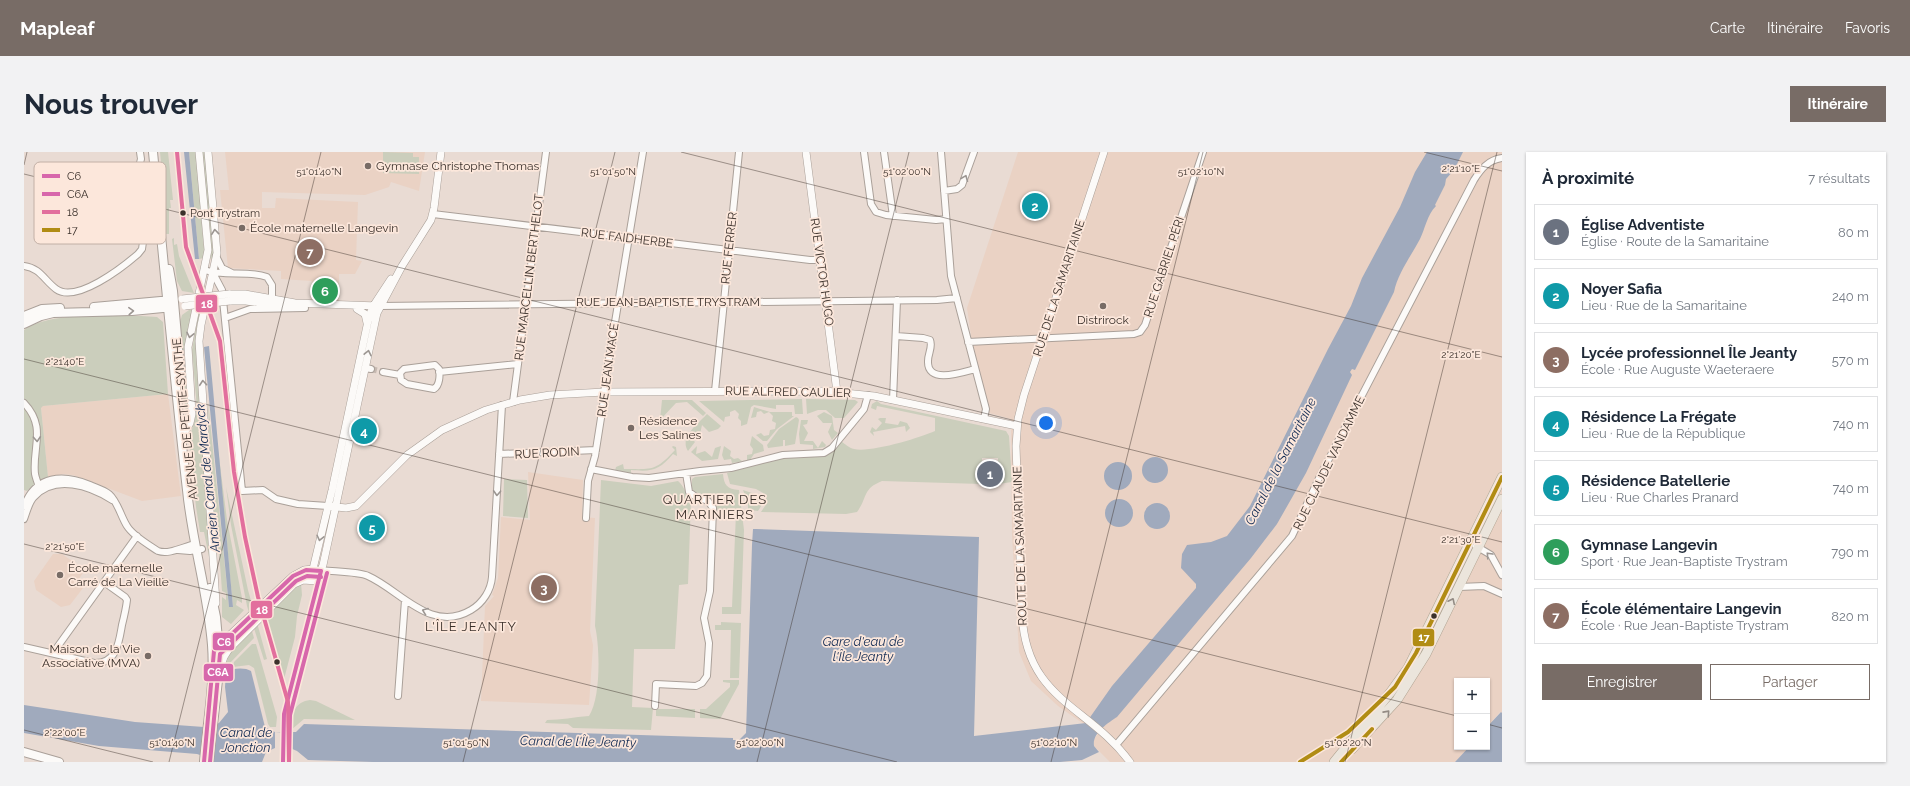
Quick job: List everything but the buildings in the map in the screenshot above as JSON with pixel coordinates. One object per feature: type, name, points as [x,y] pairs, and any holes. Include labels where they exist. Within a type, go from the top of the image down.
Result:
[{"type":"main road","name":"AVENUE DE PETITE-SYNTHE","points":[[153,152],[154,162]]},
{"type":"main road","name":"AVENUE DE PETITE-SYNTHE","points":[[157,152],[158,162]]},
{"type":"main road","name":"AVENUE DE PETITE-SYNTHE","points":[[162,244],[167,262],[184,434],[188,497],[198,548],[216,617],[219,646],[218,678],[212,710]]},
{"type":"main road","points":[[24,316],[45,309],[171,303]]},
{"type":"main road","points":[[24,324],[41,316],[53,313],[132,311],[171,303]]},
{"type":"main road","points":[[1334,762],[1384,702],[1408,668],[1502,477]]},
{"type":"main road","points":[[1341,762],[1390,710],[1407,687],[1423,660],[1502,499]]},
{"type":"main road","points":[[198,548],[210,627],[212,655],[212,710],[209,762]]},
{"type":"main road","points":[[204,762],[212,710]]},
{"type":"main road","points":[[24,752],[44,761]]},
{"type":"main road","points":[[24,757],[59,762]]},
{"type":"street","points":[[140,152],[140,162]]},
{"type":"street","points":[[184,434],[190,423],[192,408],[188,347],[208,248],[199,152]]},
{"type":"street","points":[[208,152],[216,256],[201,325],[200,341],[216,617]]},
{"type":"street","points":[[332,507],[367,323],[389,282],[402,266],[430,222],[433,214],[441,152]]},
{"type":"street","name":"RUE MARCELLIN BERTHELOT","points":[[513,402],[546,152]]},
{"type":"street","name":"RUE JEAN MACÉ","points":[[586,518],[588,485],[596,450],[643,152]]},
{"type":"street","name":"RUE FERRER","points":[[714,391],[739,152]]},
{"type":"street","name":"RUE VICTOR HUGO","points":[[806,152],[837,392]]},
{"type":"street","points":[[864,152],[872,207],[878,213],[936,220],[946,219]]},
{"type":"street","points":[[884,152],[893,216]]},
{"type":"street","points":[[941,152],[951,276],[986,409],[984,419]]},
{"type":"street","points":[[944,190],[957,189],[962,186],[974,152]]},
{"type":"street","name":"RUE DE LA SAMARITAINE","points":[[1017,426],[1024,395],[1104,152]]},
{"type":"street","name":"RUE GABRIEL PÉRI","points":[[968,342],[1134,334],[1142,331],[1203,152]]},
{"type":"street","name":"RUE CLAUDE VANDAMME","points":[[1116,745],[1292,536],[1321,474],[1474,180],[1486,165],[1493,160],[1502,158]]},
{"type":"street","name":"RUE FAIDHERBE","points":[[433,214],[821,260]]},
{"type":"street","points":[[24,266],[37,270],[58,290],[69,292],[97,284],[138,254],[142,249],[143,244]]},
{"type":"street","points":[[216,256],[222,268],[237,274]]},
{"type":"street","points":[[204,270],[213,273],[260,276],[268,278],[272,285],[272,302]]},
{"type":"street","points":[[213,273],[221,288],[225,318],[242,491],[263,490],[276,499],[298,504],[332,507]]},
{"type":"street","name":"RUE JEAN-BAPTISTE TRYSTRAM","points":[[171,303],[229,298],[246,301],[375,306],[957,298]]},
{"type":"street","points":[[894,400],[897,300]]},
{"type":"street","name":"RUE JEAN-BAPTISTE TRYSTRAM","points":[[272,302],[305,308]]},
{"type":"street","points":[[218,678],[225,654],[271,607],[297,582],[305,580],[317,581],[317,570],[332,507],[368,368],[376,316],[375,306]]},
{"type":"street","name":"RUE JEAN-BAPTISTE TRYSTRAM","points":[[225,318],[250,309],[357,309],[375,306]]},
{"type":"street","points":[[357,309],[365,314],[367,323]]},
{"type":"street","points":[[896,336],[930,340],[931,346],[928,362],[930,370],[934,373],[947,376],[975,369]]},
{"type":"street","points":[[440,372],[518,364]]},
{"type":"street","points":[[430,365],[437,366],[440,372],[437,386],[431,389],[404,383],[401,380],[400,375],[402,370],[406,368],[430,365]]},
{"type":"street","points":[[384,372],[400,375]]},
{"type":"street","name":"RUE ALFRED CAULIER","points":[[332,507],[348,508],[356,506],[394,467],[420,445],[466,418],[513,402],[556,394],[604,392],[810,390],[868,395],[1017,426]]},
{"type":"street","points":[[591,470],[640,478],[731,468],[785,455],[826,452],[832,448],[864,409],[868,395]]},
{"type":"street","points":[[24,403],[32,414],[36,426],[37,446],[35,472],[40,489]]},
{"type":"street","name":"RUE RODIN","points":[[502,405],[499,454],[596,450]]},
{"type":"street","name":"ROUTE DE LA SAMARITAINE","points":[[1017,426],[1016,446],[1022,606],[1024,636],[1030,656],[1043,680],[1056,694],[1116,745]]},
{"type":"street","points":[[212,655],[219,646],[296,573],[306,570],[366,575],[426,612],[452,616],[472,609],[485,596],[492,578],[499,454]]},
{"type":"street","points":[[655,706],[656,684],[698,685],[704,681],[707,673],[709,643],[704,618],[710,591],[713,508],[708,501],[696,497],[689,492],[686,473]]},
{"type":"street","points":[[24,506],[29,495],[56,479],[74,479],[106,492],[112,497],[128,528],[160,552],[198,548]]},
{"type":"street","points":[[24,519],[32,499],[40,489]]},
{"type":"street","points":[[53,653],[137,536]]},
{"type":"street","points":[[1469,545],[1479,547],[1491,556],[1502,575]]},
{"type":"street","points":[[24,647],[96,663],[107,661],[114,654],[118,645],[126,600],[125,597],[104,582]]},
{"type":"street","points":[[1459,587],[1484,586],[1502,594]]},
{"type":"street","points":[[398,696],[405,600]]},
{"type":"street","points":[[1116,745],[1130,762]]},
{"type":"shaded area","points":[[225,152],[425,152],[419,191],[391,182],[389,187],[365,195],[262,192],[262,208],[275,208],[276,198],[358,202],[356,260],[362,261],[355,274],[339,274],[339,302],[310,301],[312,281],[281,279],[281,271],[228,268],[220,190],[229,190]]},
{"type":"shaded area","points":[[1018,152],[1502,152],[1502,713],[1500,712],[1490,724],[1490,678],[1454,678],[1454,750],[1466,750],[1455,762],[1110,762],[1094,746],[1094,739],[1098,734],[1058,706],[1031,681],[1019,652],[1012,535],[1011,419],[982,411],[967,308]]},
{"type":"shaded area","points":[[168,394],[181,496],[142,501],[73,475],[63,474],[48,477],[41,407]]},
{"type":"shaded area","points":[[528,472],[583,480],[582,517],[595,518],[590,631],[593,645],[589,705],[481,701],[485,606],[494,596],[492,595],[498,578],[501,517],[530,520]]},
{"type":"shaded area","name":"École maternelle Carré de La Vieille","points":[[53,554],[62,554],[85,570],[76,583],[83,588],[70,605],[61,607],[36,590],[34,581]]},
{"type":"green space","points":[[160,152],[168,152],[173,200],[170,200],[171,208],[169,208],[169,234],[166,234],[166,162],[161,162]]},
{"type":"green space","points":[[174,152],[178,152],[185,207],[182,207],[181,200],[179,200]]},
{"type":"green space","points":[[189,152],[196,152],[204,248],[204,258],[199,259]]},
{"type":"green space","points":[[202,152],[205,152],[214,252],[211,260]]},
{"type":"green space","points":[[383,152],[413,153],[413,157],[419,157],[419,174],[383,173]]},
{"type":"green space","points":[[174,238],[174,245],[177,244],[179,256],[194,293],[182,291],[177,281],[172,239]]},
{"type":"green space","points":[[199,309],[201,312],[202,421],[209,557],[204,532],[200,532],[189,441],[197,409],[192,350]]},
{"type":"green space","points":[[189,310],[192,310],[184,350],[182,351],[188,405],[186,415],[178,329],[182,315]]},
{"type":"green space","points":[[64,317],[157,317],[163,322],[168,394],[43,406],[41,408],[48,477],[39,480],[27,491],[24,490],[24,330],[35,324]]},
{"type":"green space","points":[[802,399],[803,414],[795,414],[794,405],[776,405],[776,409],[754,405],[751,407],[747,424],[741,426],[741,421],[738,418],[739,414],[735,410],[730,412],[730,416],[725,417],[724,422],[699,401]]},
{"type":"green space","points":[[806,399],[855,400],[858,402],[844,418],[835,418],[826,410],[818,410],[807,414]]},
{"type":"green space","points":[[662,400],[692,400],[706,413],[703,416],[687,402],[676,403],[660,420]]},
{"type":"green space","points":[[208,401],[229,607],[233,607],[218,449],[227,520],[242,598],[242,603],[237,600],[236,605],[244,610],[231,624],[222,617],[222,597],[226,600],[226,593],[222,591],[219,551],[216,551],[212,511]]},
{"type":"green space","points":[[877,401],[881,404],[1006,431],[1009,436],[1012,482],[998,484],[998,458],[982,458],[981,484],[882,481],[868,490],[857,512],[846,514],[761,512],[767,503],[763,493],[756,489],[730,484],[727,473],[779,459],[826,455],[832,452],[841,441],[854,449],[871,449],[907,441],[935,431],[935,418],[877,406],[876,410],[871,408],[872,404]]},
{"type":"green space","points":[[754,407],[770,412],[792,412],[792,416],[794,416],[777,429],[767,441],[763,441],[756,435],[761,433],[764,436],[769,435],[770,430],[775,429],[776,423],[772,421],[773,416],[769,412],[764,414],[761,411],[757,412],[756,417],[751,418]]},
{"type":"green space","points":[[824,412],[832,416],[834,430],[838,433],[832,440],[828,432],[832,423],[823,423],[817,416]]},
{"type":"green space","points":[[707,414],[721,426],[718,429],[709,432],[702,425],[700,434],[691,438],[695,442],[688,451],[686,441],[688,436],[695,426]]},
{"type":"green space","points":[[796,417],[799,420],[795,444],[785,446],[785,440],[783,440],[783,446],[768,448],[767,445],[779,429]]},
{"type":"green space","points":[[886,418],[885,423],[898,425],[900,421],[907,423],[910,428],[906,432],[905,426],[873,432],[874,436],[870,432],[872,427],[876,430],[882,423],[878,419]]},
{"type":"green space","points":[[801,420],[808,420],[807,424],[803,425],[808,433],[804,441],[813,441],[818,448],[822,441],[826,445],[825,447],[813,449],[813,445],[800,444],[799,434]]},
{"type":"green space","points":[[752,436],[763,445],[764,451],[754,454],[750,460],[732,463],[731,459],[724,460],[722,455],[724,446],[731,451],[730,456],[734,459],[738,458],[742,461],[747,460],[747,455],[752,454],[753,449],[750,445]]},
{"type":"green space","points":[[697,446],[696,454],[705,451],[712,457],[715,448],[721,446],[718,459],[702,461],[691,452]]},
{"type":"green space","points":[[672,447],[676,447],[677,456],[673,454],[664,464],[655,469],[645,471],[631,470],[631,474],[615,471],[616,467],[623,464],[624,469],[647,469],[657,466],[675,450]]},
{"type":"green space","points":[[723,474],[725,484],[727,486],[732,489],[739,490],[744,530],[741,614],[722,614],[722,607],[732,607],[736,513],[727,513],[726,517],[717,516],[718,511],[713,498],[695,492],[692,489],[692,479],[695,477]]},
{"type":"green space","points":[[504,479],[527,480],[528,518],[503,516]]},
{"type":"green space","points":[[601,480],[651,486],[678,481],[691,500],[688,584],[679,585],[675,649],[634,649],[632,707],[653,708],[651,730],[573,728],[568,724],[545,723],[547,720],[589,716],[596,697],[598,646],[595,626]]},
{"type":"green space","points":[[226,487],[248,590],[267,659],[264,660],[247,606],[231,525]]},
{"type":"green space","points":[[743,490],[761,496],[763,503],[758,511],[748,510],[748,503]]},
{"type":"green space","points":[[301,583],[302,595],[297,616],[295,637],[283,683],[269,633],[263,620],[296,586]]},
{"type":"green space","points":[[721,622],[741,623],[739,678],[730,678],[731,630],[715,630],[715,625],[721,625]]},
{"type":"green space","points":[[252,631],[254,638],[225,667],[230,652]]},
{"type":"green space","points":[[252,644],[256,644],[277,717],[276,727],[270,727],[268,724],[254,668],[249,665],[233,667],[234,662]]},
{"type":"green space","points":[[723,680],[739,680],[739,684],[720,719],[700,718],[700,709],[706,709],[730,687],[730,683],[723,682]]},
{"type":"green space","points":[[310,700],[316,701],[355,720],[304,719],[291,730],[291,720],[294,710],[300,704]]},
{"type":"green space","points":[[656,709],[695,709],[695,718],[656,716]]},
{"type":"water","points":[[184,152],[189,152],[199,259],[195,259]]},
{"type":"water","points":[[1427,152],[1463,152],[1454,170],[1446,179],[1445,185],[1435,205],[1436,206],[1426,222],[1420,239],[1402,271],[1394,292],[1355,370],[1352,369],[1350,372],[1352,375],[1306,473],[1277,524],[1251,558],[1117,717],[1105,725],[1098,733],[1095,737],[1094,746],[1099,752],[1082,760],[1060,762],[373,762],[308,760],[297,751],[290,748],[275,748],[266,752],[262,762],[213,762],[209,758],[197,754],[99,746],[24,733],[24,705],[135,722],[204,727],[219,723],[228,712],[225,687],[226,672],[238,668],[251,671],[265,727],[275,732],[296,732],[304,724],[733,738],[733,740],[739,740],[746,733],[753,529],[979,537],[974,736],[1086,723],[1112,686],[1196,588],[1196,584],[1181,568],[1182,554],[1187,545],[1211,542],[1227,536],[1250,506],[1351,306],[1362,278],[1400,207],[1415,172]]},
{"type":"water","points":[[209,346],[233,607],[229,607],[204,347]]},
{"type":"water","points":[[1155,457],[1164,461],[1168,470],[1164,479],[1155,483],[1146,479],[1142,470],[1146,461]]},
{"type":"water","points":[[1118,462],[1128,466],[1132,476],[1128,486],[1118,490],[1108,486],[1104,476],[1108,466]]},
{"type":"water","points":[[1119,499],[1129,503],[1133,513],[1129,523],[1119,527],[1109,523],[1105,513],[1109,503]]},
{"type":"water","points":[[1157,503],[1166,507],[1170,516],[1166,525],[1157,529],[1148,525],[1144,516],[1148,507]]},
{"type":"water","points":[[1501,712],[1502,713],[1502,762],[1455,762],[1466,750],[1490,750],[1490,724]]},
{"type":"pier","points":[[275,732],[291,733],[290,748],[275,748]]},
{"type":"tunnel","points":[[371,369],[383,372]]},
{"type":"transit line","name":"18","points":[[177,152],[186,247],[220,341],[234,472],[245,537],[258,597],[288,702],[289,762]]},
{"type":"transit line","name":"17","points":[[1300,762],[1348,732],[1395,687],[1416,653],[1502,477]]},
{"type":"transit line","name":"C6","points":[[204,762],[214,651],[293,576],[306,570],[321,571]]},
{"type":"transit line","name":"C6","points":[[283,762],[284,714],[321,571]]},
{"type":"transit line","name":"C6A","points":[[289,762],[290,715],[327,573]]},
{"type":"transit line","name":"C6A","points":[[210,762],[220,654],[296,581],[307,576],[321,577]]},
{"type":"transit line","name":"17","points":[[1341,762],[1372,729]]},
{"type":"place","name":"Gymnase Christophe Thomas","points":[[368,166]]},
{"type":"place","name":"Noyer Safia","points":[[1035,206]]},
{"type":"place","name":"Pont Trystram","points":[[183,213]]},
{"type":"place","name":"École maternelle Langevin","points":[[242,228]]},
{"type":"place","name":"École élémentaire Langevin","points":[[310,252]]},
{"type":"place","name":"Gymnase Langevin","points":[[325,291]]},
{"type":"place","name":"Distrirock","points":[[1103,306]]},
{"type":"place","name":"Résidence Les Salines","points":[[631,428]]},
{"type":"place","name":"Résidence La Frégate","points":[[364,431]]},
{"type":"place","name":"Église Adventiste","points":[[990,474]]},
{"type":"place","name":"Résidence Batellerie","points":[[372,528]]},
{"type":"place","name":"École maternelle Carré de La Vieille","points":[[60,575]]},
{"type":"place","name":"Lycée professionnel Île Jeanty","points":[[544,588]]},
{"type":"place","name":"Maison de la Vie Associative (MVA)","points":[[148,656]]},
{"type":"district","name":"QUARTIER DES MARINIERS","points":[[715,506]]},
{"type":"district","name":"L'ÎLE JEANTY","points":[[471,626]]},
{"type":"water label","name":"Canal de la Samaritaine","points":[[1280,461]]},
{"type":"water label","name":"Ancien Canal de Mardyck","points":[[207,478]]},
{"type":"water label","name":"Gare d'eau de l'Île Jeanty","points":[[863,648]]},
{"type":"water label","name":"Canal de Jonction","points":[[246,740]]},
{"type":"water label","name":"Canal de l'Île Jeanty","points":[[578,741]]}]
